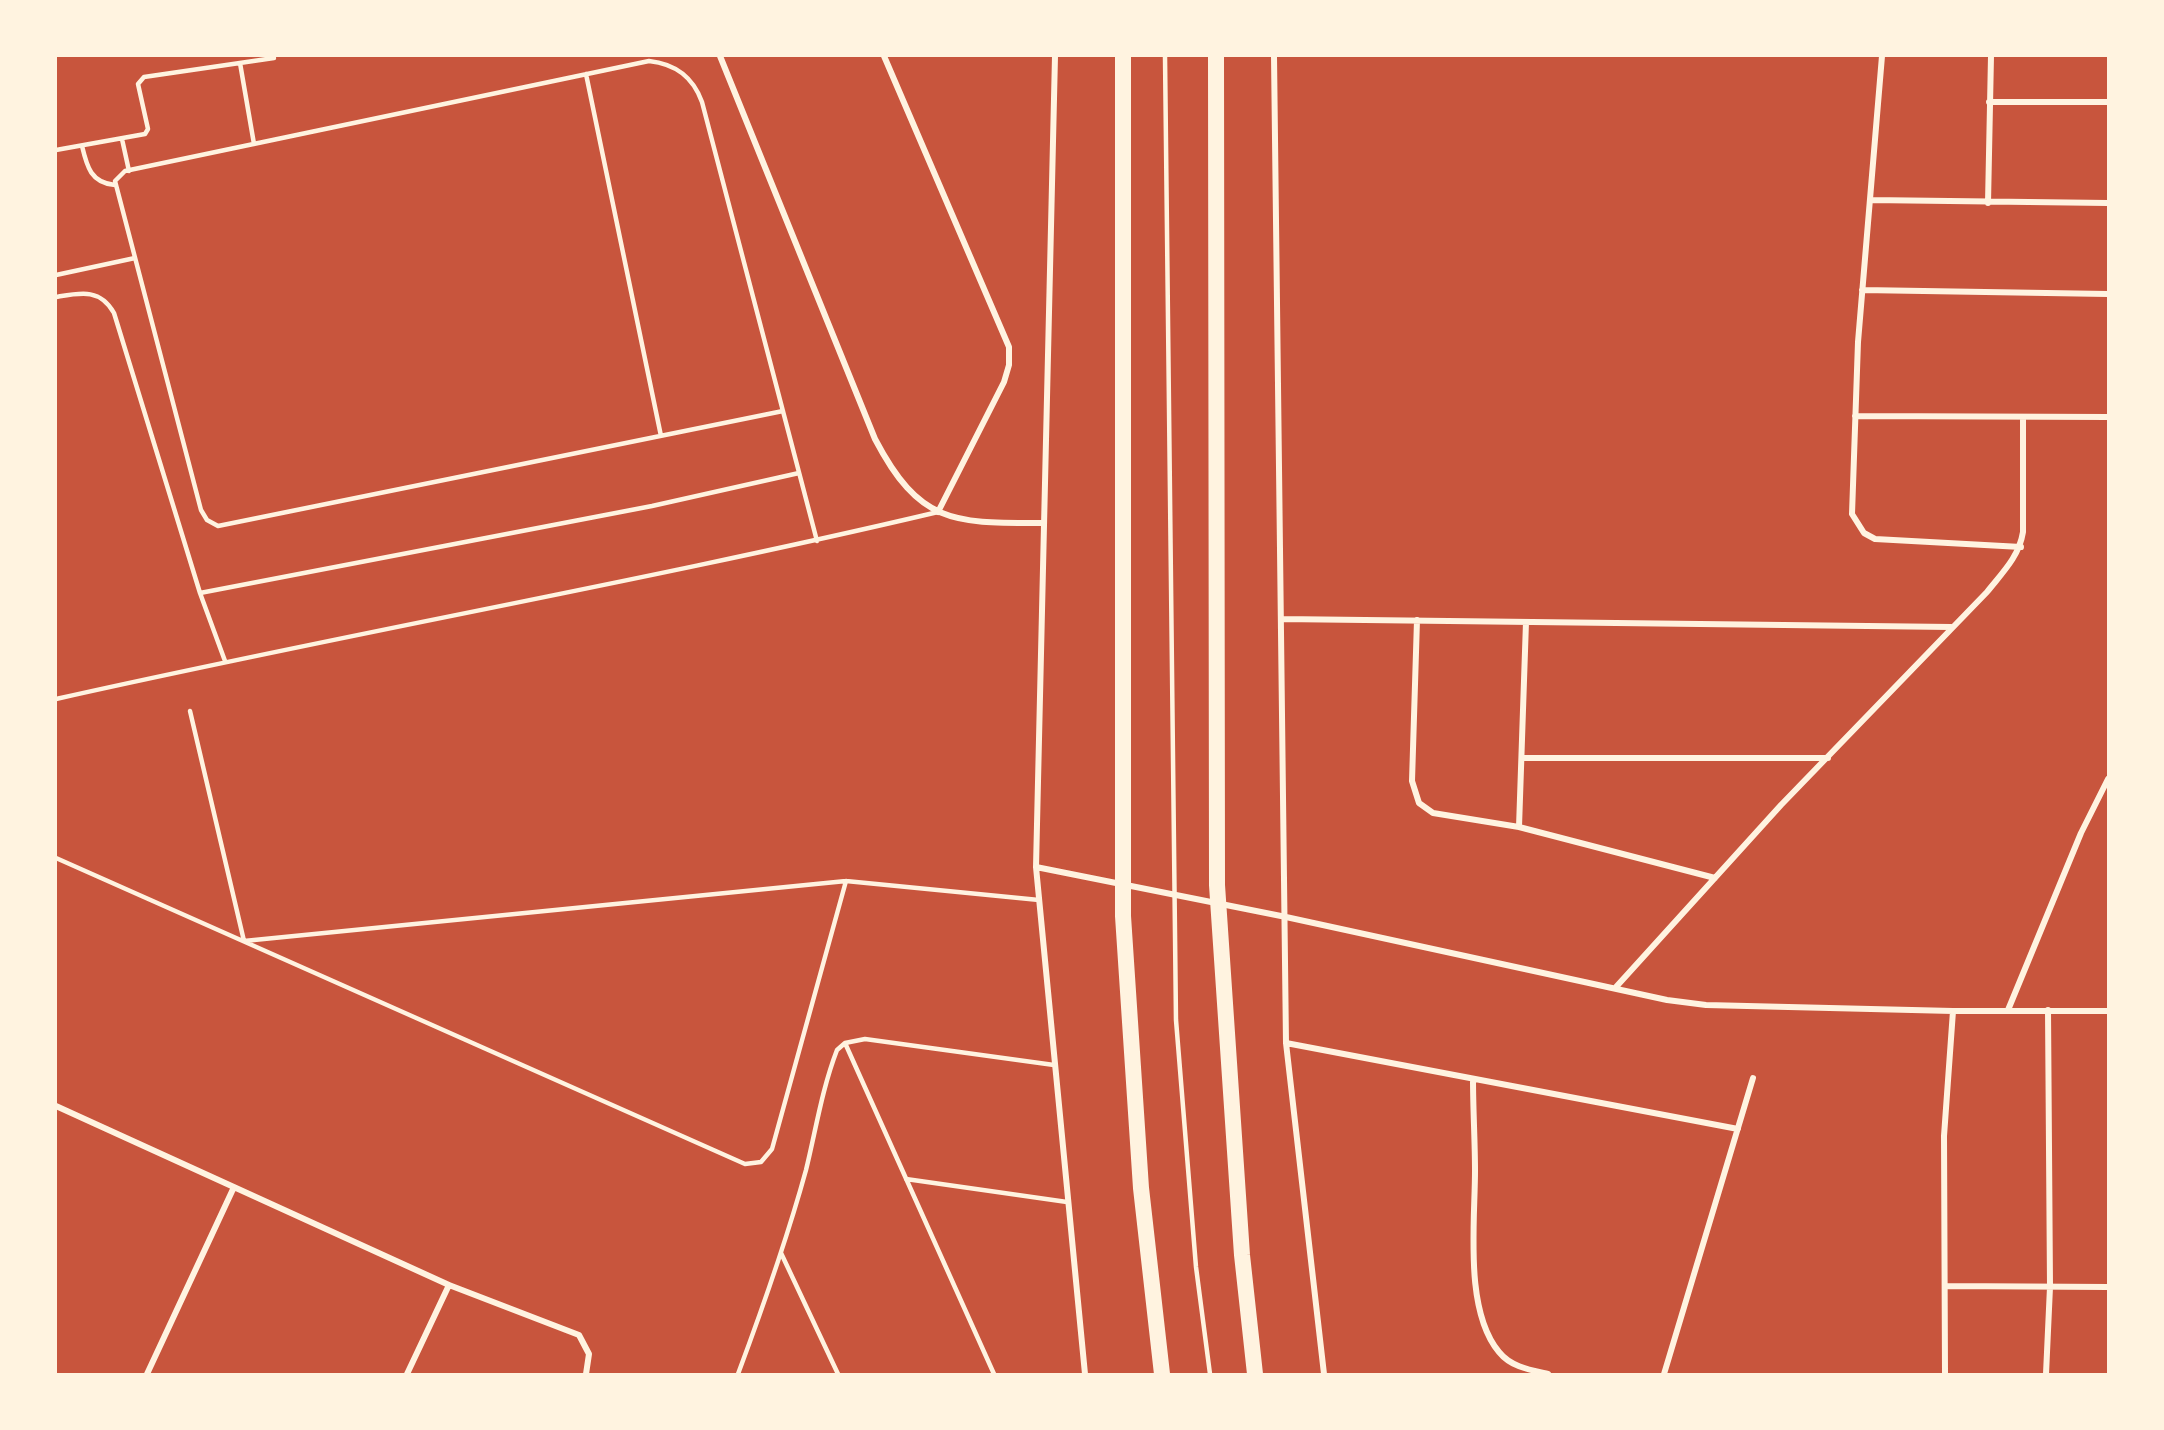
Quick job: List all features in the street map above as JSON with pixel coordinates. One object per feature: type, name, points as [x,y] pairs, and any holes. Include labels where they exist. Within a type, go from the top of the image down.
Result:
[{"type":"highway","points":[[1123,56],[1125,854],[1123,916],[1141,1188],[1162,1374]]},
{"type":"highway","points":[[1216,56],[1217,885],[1242,1255],[1255,1374]]},
{"type":"street","points":[[720,56],[875,439],[900,483],[938,512],[974,523],[1043,523]]},
{"type":"street","points":[[884,56],[1009,347],[1009,365],[1004,382],[938,512]]},
{"type":"street","points":[[1055,56],[1036,867],[1085,1374]]},
{"type":"street","points":[[1274,56],[1286,1042],[1324,1374]]},
{"type":"street","points":[[1882,56],[1862,290],[1855,416],[1851,502],[1857,525],[1864,533],[1875,539],[2021,547]]},
{"type":"street","points":[[1988,203],[1991,56]]},
{"type":"street","points":[[1989,102],[2109,102]]},
{"type":"street","points":[[1870,200],[2109,203]]},
{"type":"street","points":[[1862,290],[2109,294]]},
{"type":"street","points":[[1855,416],[2109,417]]},
{"type":"street","points":[[1616,987],[1951,627],[1987,592],[2021,547],[2023,417]]},
{"type":"street","points":[[1281,619],[1951,627]]},
{"type":"street","points":[[1417,620],[1412,782],[1419,803],[1433,813],[1519,827],[1716,878]]},
{"type":"street","points":[[1519,827],[1526,622]]},
{"type":"street","points":[[1522,758],[1828,758]]},
{"type":"street","points":[[2008,1010],[2081,833],[2109,780]]},
{"type":"street","points":[[1036,867],[1286,917],[1616,987],[1667,1000],[1706,1005],[1953,1011],[2109,1011]]},
{"type":"street","points":[[2046,1374],[2049,1287],[2048,1010]]},
{"type":"street","points":[[1945,1374],[1944,1136],[1953,1011]]},
{"type":"street","points":[[1286,1042],[1738,1129]]},
{"type":"street","points":[[1664,1374],[1753,1077]]},
{"type":"street","points":[[1473,1079],[1474,1247],[1480,1310],[1498,1351],[1522,1368],[1548,1374]]},
{"type":"street","points":[[56,1106],[448,1286],[579,1335],[588,1354],[586,1374]]},
{"type":"street","points":[[147,1374],[234,1187]]},
{"type":"street","points":[[407,1374],[448,1286]]},
{"type":"street","points":[[1945,1286],[2109,1287]]},
{"type":"lane","points":[[1165,56],[1176,1020],[1196,1267],[1210,1374]]},
{"type":"lane","points":[[56,150],[142,136],[148,129],[138,87],[141,79],[274,58]]},
{"type":"lane","points":[[783,411],[218,526],[207,520],[201,510],[115,186],[117,176],[129,171],[649,61],[662,63],[684,74],[698,92],[783,411],[817,540]]},
{"type":"lane","points":[[240,63],[254,144]]},
{"type":"lane","points":[[586,74],[661,436]]},
{"type":"lane","points":[[122,139],[129,171]]},
{"type":"lane","points":[[82,146],[90,173],[101,183],[115,186]]},
{"type":"lane","points":[[56,275],[135,258]]},
{"type":"lane","points":[[56,297],[80,292],[96,294],[109,305],[114,313],[200,593],[225,661]]},
{"type":"lane","points":[[200,593],[652,506],[799,473]]},
{"type":"lane","points":[[56,699],[225,661],[817,540],[938,512]]},
{"type":"lane","points":[[190,711],[244,942]]},
{"type":"lane","points":[[56,858],[745,1164],[761,1162],[772,1149],[846,881]]},
{"type":"lane","points":[[244,942],[846,881],[1039,900]]},
{"type":"lane","points":[[738,1374],[781,1253],[806,1170],[818,1109],[833,1060],[837,1050],[844,1043],[864,1040],[1054,1065]]},
{"type":"lane","points":[[844,1043],[994,1374]]},
{"type":"lane","points":[[906,1179],[1067,1202]]},
{"type":"lane","points":[[781,1253],[838,1374]]}]
